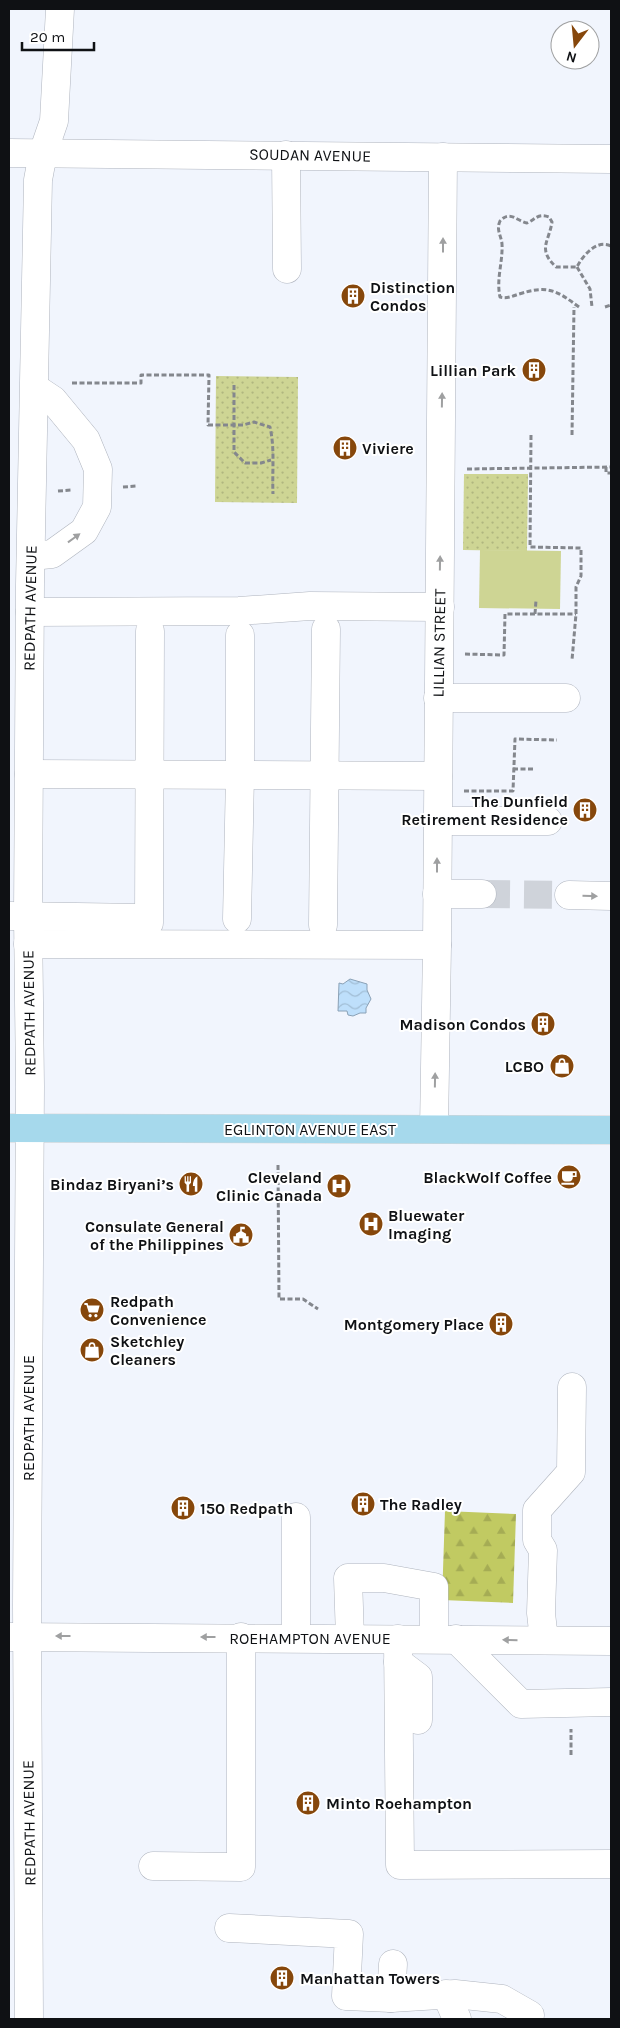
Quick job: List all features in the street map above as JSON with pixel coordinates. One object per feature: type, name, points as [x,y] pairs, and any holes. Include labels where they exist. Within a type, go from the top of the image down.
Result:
[{"type":"main road","name":"EGLINTON AVENUE EAST","points":[[19,1128],[611,1130]]},
{"type":"street","name":"REDPATH AVENUE","points":[[22,2009],[19,1944],[19,1128],[30,1086],[28,944],[20,897],[19,803],[22,764],[23,626],[30,556],[38,180],[43,153],[54,121],[60,9]]},
{"type":"street","name":"SOUDAN AVENUE","points":[[9,152],[611,159]]},
{"type":"street","points":[[286,154],[287,269]]},
{"type":"street","name":"LILLIAN STREET","points":[[434,1129],[437,821],[448,783],[438,698],[443,157]]},
{"type":"street","points":[[30,556],[52,554],[84,531],[97,507],[98,469],[86,440],[54,400],[35,388]]},
{"type":"street","points":[[23,626],[310,606],[440,607]]},
{"type":"street","points":[[323,925],[326,629]]},
{"type":"street","points":[[20,897],[147,920],[150,631]]},
{"type":"street","points":[[236,919],[240,775],[240,635]]},
{"type":"street","points":[[438,698],[566,698]]},
{"type":"street","points":[[22,764],[150,775],[324,775],[448,783]]},
{"type":"street","points":[[437,821],[548,821]]},
{"type":"street","points":[[437,894],[482,894]]},
{"type":"street","points":[[569,895],[611,896]]},
{"type":"street","points":[[20,897],[117,899]]},
{"type":"street","points":[[28,944],[437,945]]},
{"type":"street","points":[[544,1640],[541,1613],[543,1550],[537,1540],[537,1510],[571,1472],[572,1387]]},
{"type":"street","points":[[296,1517],[296,1638]]},
{"type":"street","points":[[350,1638],[348,1578],[384,1578],[434,1587],[445,1639],[521,1704],[611,1702]]},
{"type":"street","name":"ROEHAMPTON AVENUE","points":[[18,1637],[350,1638],[398,1650],[445,1639],[611,1641]]},
{"type":"street","points":[[153,1866],[241,1867],[242,1637]]},
{"type":"street","points":[[398,1650],[418,1677],[418,1720]]},
{"type":"street","points":[[398,1650],[400,1865],[611,1864]]},
{"type":"street","points":[[229,1928],[349,1934],[346,1996],[391,1998],[446,2007],[502,1999],[534,2018]]},
{"type":"street","points":[[391,1998],[393,1964]]},
{"type":"street","points":[[446,2007],[457,2019]]},
{"type":"path","points":[[577,266],[556,267],[549,261],[545,251],[547,234],[552,222],[550,217],[543,214],[536,216],[527,223],[513,216],[507,216],[500,221],[498,231],[502,241],[499,274],[500,297],[510,297],[541,288],[565,297],[579,307]]},
{"type":"path","points":[[577,266],[584,256],[598,246],[606,244],[611,246]]},
{"type":"path","points":[[577,266],[590,288],[592,307]]},
{"type":"path","points":[[605,307],[611,304]]},
{"type":"path","points":[[572,435],[574,307]]},
{"type":"path","points":[[71,422],[72,382],[141,383],[141,375],[209,375],[208,425],[234,426],[254,422],[270,427],[273,443],[271,460],[273,494]]},
{"type":"path","points":[[234,385],[234,452],[245,463],[261,464],[271,460]]},
{"type":"path","points":[[531,435],[530,547],[581,548],[581,576],[576,587],[572,660]]},
{"type":"path","points":[[606,467],[606,473],[611,473]]},
{"type":"path","points":[[461,469],[611,467]]},
{"type":"path","points":[[535,614],[536,600]]},
{"type":"path","points":[[459,654],[504,655],[505,614],[576,614]]},
{"type":"path","points":[[448,783],[513,791],[515,739],[557,740]]},
{"type":"path","points":[[513,769],[534,770]]},
{"type":"path","points":[[278,1165],[279,1299],[302,1299],[318,1309]]},
{"type":"green space","points":[[216,376],[298,377],[297,503],[215,502]]},
{"type":"green space","points":[[464,474],[528,474],[527,551],[463,550]]},
{"type":"green space","points":[[480,550],[561,551],[560,609],[479,608]]},
{"type":"green space","points":[[445,1511],[516,1514],[513,1603],[442,1600]]},
{"type":"water","points":[[350,979],[367,984],[367,990],[371,999],[366,1008],[366,1013],[353,1016],[348,1015],[347,1011],[338,1011],[339,983],[343,984]]},
{"type":"tunnel","points":[[482,894],[569,895]]},
{"type":"place","name":"Distinction Condos","points":[[353,296]]},
{"type":"place","name":"Lillian Park","points":[[534,370]]},
{"type":"place","name":"Viviere","points":[[345,448]]},
{"type":"place","name":"The Dunfield Retirement Residence","points":[[585,810]]},
{"type":"place","name":"Madison Condos","points":[[543,1024]]},
{"type":"place","name":"LCBO","points":[[562,1066]]},
{"type":"place","name":"BlackWolf Coffee","points":[[569,1177]]},
{"type":"place","name":"Bindaz Biryani’s","points":[[191,1184]]},
{"type":"place","name":"Cleveland Clinic Canada","points":[[339,1186]]},
{"type":"place","name":"Bluewater Imaging","points":[[371,1224]]},
{"type":"place","name":"Consulate General of the Philippines","points":[[241,1235]]},
{"type":"place","name":"Redpath Convenience","points":[[92,1310]]},
{"type":"place","name":"Montgomery Place","points":[[501,1324]]},
{"type":"place","name":"Sketchley Cleaners","points":[[92,1350]]},
{"type":"place","name":"The Radley","points":[[363,1504]]},
{"type":"place","name":"150 Redpath","points":[[183,1508]]},
{"type":"place","name":"Minto Roehampton","points":[[308,1803]]},
{"type":"place","name":"Manhattan Towers","points":[[282,1978]]}]
